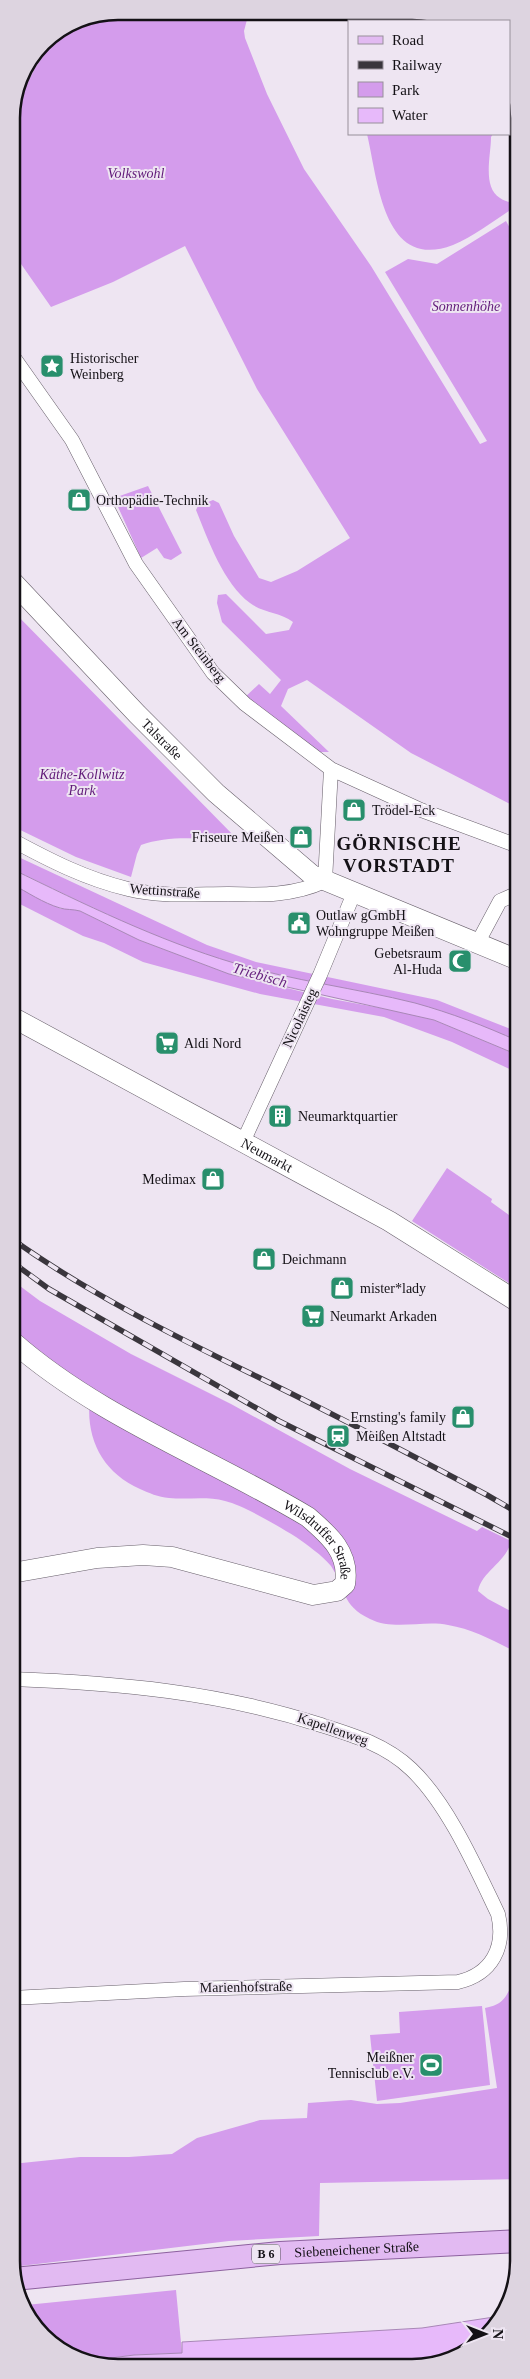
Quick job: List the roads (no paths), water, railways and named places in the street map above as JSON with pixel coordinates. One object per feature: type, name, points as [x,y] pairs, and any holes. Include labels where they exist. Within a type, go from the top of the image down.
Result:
[{"type":"main road","name":"Talstraße","points":[[20,590],[137,714],[216,793],[312,875],[510,957]]},
{"type":"main road","name":"Neumarkt","points":[[20,1021],[389,1221],[510,1297]]},
{"type":"main road","name":"Wilsdruffer Straße","points":[[20,1348],[42,1368],[90,1397],[308,1517],[336,1544],[345,1560],[347,1573],[345,1584],[337,1591],[313,1595],[172,1557],[97,1558],[20,1572]]},
{"type":"main road","name":"Siebeneichener Straße","points":[[22,2278],[280,2253],[510,2241]]},
{"type":"street","name":"Am Steinberg","points":[[20,366],[72,440],[136,564],[213,673],[245,704],[332,769],[421,810],[510,843]]},
{"type":"street","points":[[325,881],[332,769]]},
{"type":"street","name":"Wettinstraße","points":[[20,844],[75,873],[128,889],[159,893],[276,895],[306,890],[325,881]]},
{"type":"street","name":"Nicolaisteg","points":[[243,1142],[320,975],[354,893]]},
{"type":"street","points":[[477,944],[500,901],[510,897]]},
{"type":"street","name":"Kapellenweg","points":[[20,1679],[118,1684],[270,1708],[378,1744],[411,1769],[445,1812],[498,1914],[501,1926],[499,1950],[492,1962],[479,1974]]},
{"type":"street","name":"Marienhofstraße","points":[[20,1998],[184,1989],[458,1982],[479,1974]]},
{"type":"water","name":"Triebisch","points":[[20,873],[121,920],[205,954],[279,975],[415,1003],[468,1020],[510,1037],[510,1052],[434,1020],[229,974],[139,940],[80,911],[60,908],[20,888]]},
{"type":"water","points":[[492,2317],[472,2339],[461,2346],[444,2354],[425,2358],[109,2358],[182,2353],[182,2342],[422,2328]]},
{"type":"railway","points":[[20,1244],[75,1281],[141,1318],[303,1399],[510,1508]]},
{"type":"railway","points":[[20,1268],[49,1289],[279,1421],[510,1536]]},
{"type":"place","name":"Historischer Weinberg","points":[[52,366]]},
{"type":"place","name":"Orthopädie-Technik","points":[[79,500]]},
{"type":"place","name":"Trödel-Eck","points":[[354,810]]},
{"type":"place","name":"Friseure Meißen","points":[[301,837]]},
{"type":"place","name":"Outlaw gGmbH Wohngruppe Meißen","points":[[299,923]]},
{"type":"place","name":"Gebetsraum Al-Huda","points":[[460,961]]},
{"type":"place","name":"Aldi Nord","points":[[167,1043]]},
{"type":"place","name":"Neumarktquartier","points":[[280,1116]]},
{"type":"place","name":"Medimax","points":[[213,1179]]},
{"type":"place","name":"Deichmann","points":[[264,1259]]},
{"type":"place","name":"mister*lady","points":[[342,1288]]},
{"type":"place","name":"Neumarkt Arkaden","points":[[313,1316]]},
{"type":"place","name":"Ernsting's family","points":[[463,1417]]},
{"type":"place","name":"Meißen Altstadt","points":[[338,1436]]},
{"type":"place","name":"Meißner Tennisclub e.V.","points":[[431,2065]]},
{"type":"district","name":"GÖRNISCHE VORSTADT","points":[[399,854]]},
{"type":"park label","name":"Volkswohl","points":[[136,173]]},
{"type":"park label","name":"Sonnenhöhe","points":[[466,306]]},
{"type":"park label","name":"Käthe-Kollwitz Park","points":[[82,782]]}]
